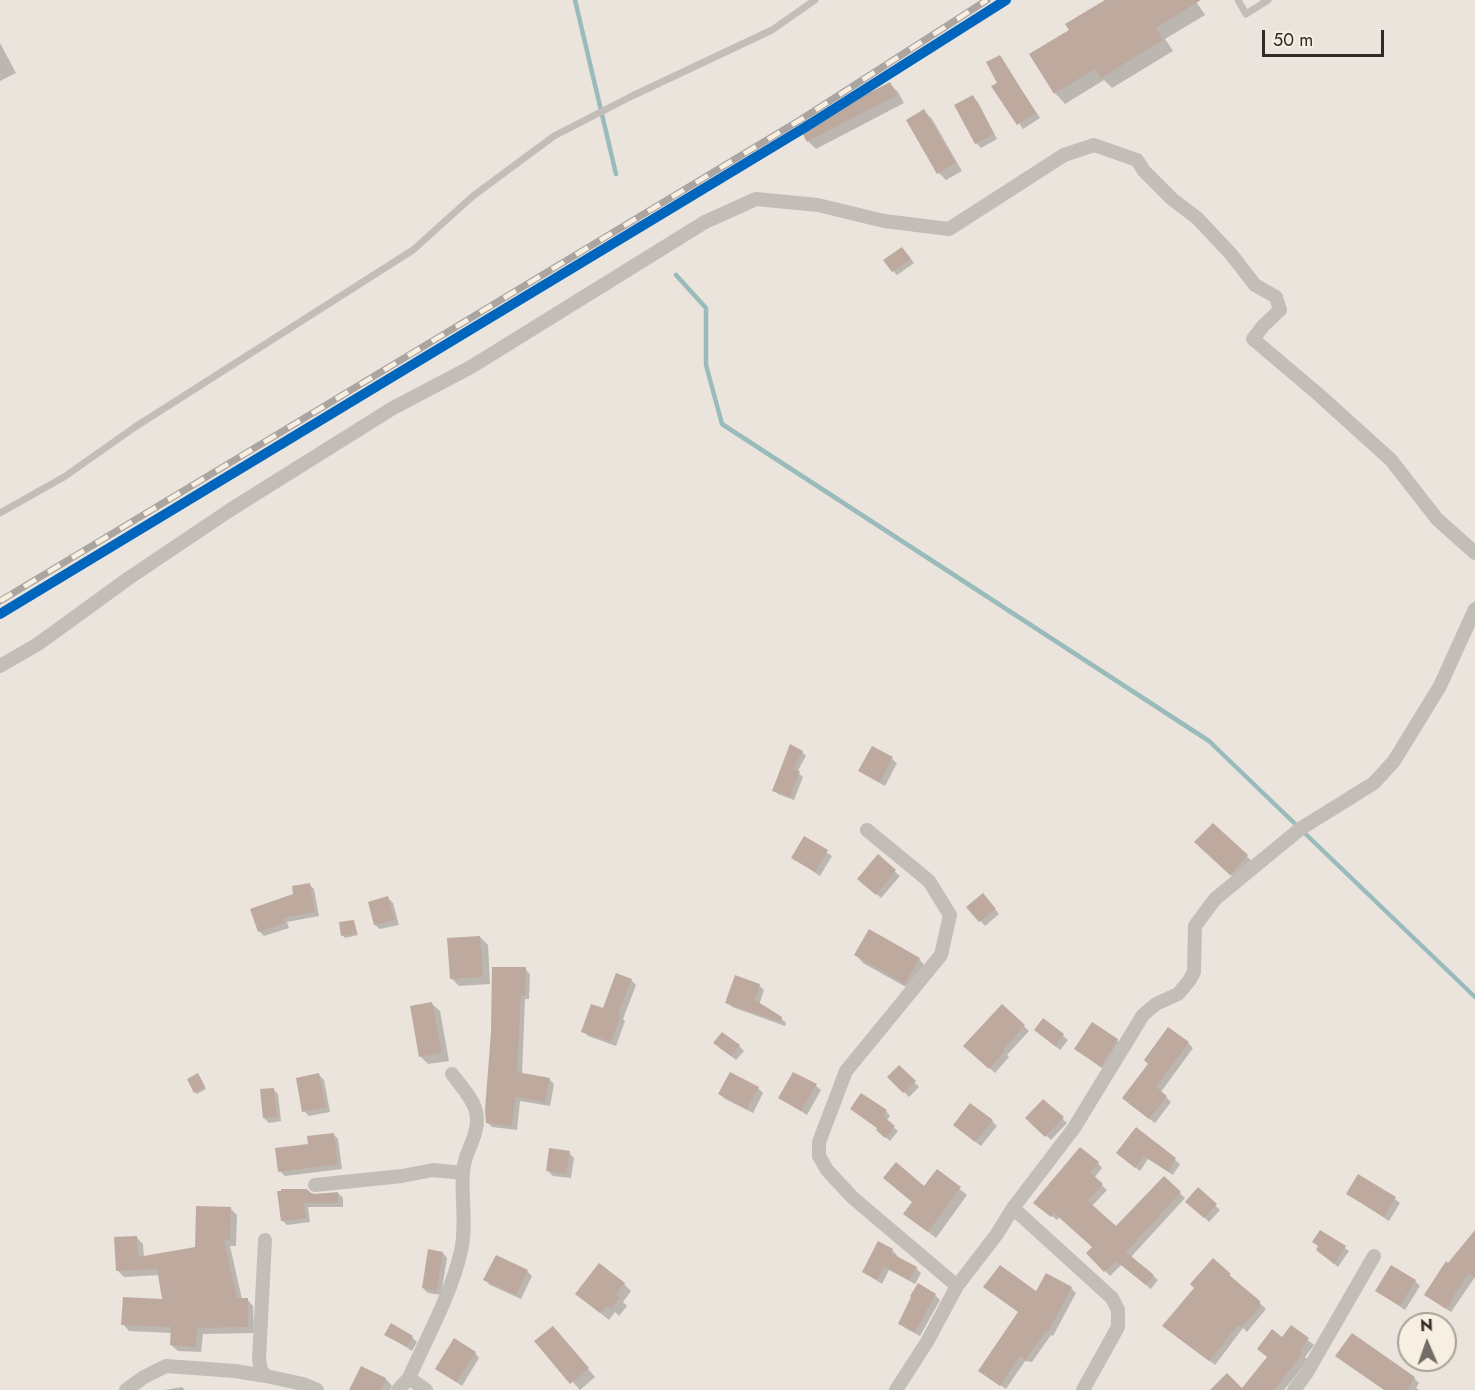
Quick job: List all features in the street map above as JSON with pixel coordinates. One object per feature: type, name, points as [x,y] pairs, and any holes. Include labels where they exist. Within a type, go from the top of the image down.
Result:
[{"type":"street","points":[[0,666],[38,644],[129,578],[230,510],[393,408],[471,367],[705,222],[756,199],[818,205],[884,221],[950,229],[1064,155],[1094,145],[1137,160],[1144,171],[1172,199],[1197,218],[1225,246],[1255,285],[1276,297],[1280,310],[1253,339],[1391,460],[1437,519],[1475,553]]},
{"type":"street","points":[[896,1390],[927,1342],[957,1286],[1074,1128],[1143,1016],[1156,1004],[1178,994],[1189,981],[1194,972],[1195,926],[1215,899],[1300,829],[1374,783],[1394,761],[1440,686],[1475,609]]},
{"type":"street","points":[[867,830],[929,881],[950,915],[941,955],[846,1071],[819,1142],[819,1156],[827,1170],[852,1197],[957,1286]]},
{"type":"street","points":[[398,1390],[409,1378],[449,1288],[461,1251],[464,1224],[464,1162],[476,1132],[478,1114],[474,1103],[452,1074]]},
{"type":"street","points":[[315,1185],[402,1176],[433,1170],[463,1173]]},
{"type":"street","points":[[1013,1208],[1112,1298],[1118,1310],[1118,1326],[1083,1390]]},
{"type":"street","points":[[265,1240],[259,1359],[261,1370],[266,1376]]},
{"type":"street","points":[[1294,1390],[1306,1374],[1374,1256]]},
{"type":"street","points":[[126,1390],[144,1377],[166,1366],[235,1371],[303,1384],[317,1390]]},
{"type":"street","points":[[409,1378],[426,1390]]},
{"type":"lane","points":[[0,513],[64,477],[135,427],[413,250],[473,196],[554,136],[632,96],[772,30],[815,0]]},
{"type":"lane","points":[[1238,0],[1246,14],[1268,0]]},
{"type":"building","points":[[1105,0],[1201,0],[1156,28],[1163,40],[1101,78],[1095,69],[1054,94],[1029,54],[1069,30],[1065,24]]},
{"type":"building","points":[[1000,55],[1036,113],[1017,125],[991,86],[997,83],[986,62]]},
{"type":"building","points":[[890,82],[897,95],[807,142],[800,129]]},
{"type":"building","points":[[973,95],[994,134],[975,144],[954,105]]},
{"type":"building","points":[[924,109],[956,163],[937,174],[906,120]]},
{"type":"building","points":[[902,247],[911,259],[892,272],[883,260]]},
{"type":"building","points":[[790,744],[803,751],[793,769],[800,771],[790,797],[772,791]]},
{"type":"building","points":[[872,746],[893,757],[880,782],[858,771]]},
{"type":"building","points":[[1213,823],[1248,855],[1230,875],[1194,842]]},
{"type":"building","points":[[804,836],[828,850],[815,872],[791,858]]},
{"type":"building","points":[[878,854],[896,870],[876,895],[857,879]]},
{"type":"building","points":[[310,883],[315,912],[283,918],[285,923],[258,932],[250,909],[293,894],[292,886]]},
{"type":"building","points":[[983,893],[996,909],[979,922],[966,907]]},
{"type":"building","points":[[388,896],[395,920],[374,925],[368,902]]},
{"type":"building","points":[[354,920],[357,933],[341,936],[339,922]]},
{"type":"building","points":[[869,929],[920,958],[905,984],[854,955]]},
{"type":"building","points":[[480,936],[483,977],[450,979],[447,938]]},
{"type":"building","points":[[492,967],[526,967],[525,995],[521,995],[517,1072],[550,1078],[545,1102],[515,1097],[512,1126],[486,1123]]},
{"type":"building","points":[[616,973],[632,979],[618,1014],[621,1015],[611,1042],[581,1032],[591,1004],[603,1008]]},
{"type":"building","points":[[735,975],[760,984],[755,1000],[782,1017],[780,1022],[725,1003]]},
{"type":"building","points":[[432,1002],[442,1053],[419,1057],[410,1006]]},
{"type":"building","points":[[1002,1004],[1025,1025],[989,1069],[963,1046]]},
{"type":"building","points":[[1043,1018],[1064,1034],[1055,1046],[1034,1030]]},
{"type":"building","points":[[1092,1022],[1118,1039],[1101,1067],[1074,1049]]},
{"type":"building","points":[[1168,1027],[1189,1042],[1156,1087],[1167,1096],[1149,1119],[1122,1098],[1148,1064],[1144,1060]]},
{"type":"building","points":[[722,1032],[740,1045],[731,1056],[713,1043]]},
{"type":"building","points":[[899,1065],[916,1081],[903,1093],[887,1077]]},
{"type":"building","points":[[730,1072],[759,1087],[747,1109],[718,1094]]},
{"type":"building","points":[[793,1072],[817,1084],[801,1111],[778,1098]]},
{"type":"building","points":[[198,1073],[205,1087],[194,1093],[187,1079]]},
{"type":"building","points":[[319,1073],[326,1107],[302,1112],[296,1078]]},
{"type":"building","points":[[274,1088],[277,1117],[263,1118],[260,1089]]},
{"type":"building","points":[[861,1093],[887,1110],[883,1116],[895,1126],[885,1138],[876,1130],[877,1128],[850,1109]]},
{"type":"building","points":[[1043,1099],[1064,1117],[1045,1137],[1025,1118]]},
{"type":"building","points":[[970,1103],[993,1120],[975,1142],[953,1125]]},
{"type":"building","points":[[1136,1127],[1176,1158],[1169,1172],[1144,1156],[1135,1168],[1116,1153]]},
{"type":"building","points":[[334,1133],[338,1164],[278,1172],[275,1148],[308,1144],[307,1136]]},
{"type":"building","points":[[1080,1147],[1099,1162],[1090,1172],[1103,1184],[1088,1201],[1116,1226],[1164,1176],[1181,1192],[1126,1252],[1154,1275],[1146,1285],[1116,1261],[1104,1272],[1086,1253],[1092,1247],[1054,1213],[1051,1217],[1033,1203]]},
{"type":"building","points":[[549,1148],[570,1151],[566,1174],[546,1171]]},
{"type":"building","points":[[896,1162],[924,1186],[937,1169],[961,1187],[928,1232],[903,1214],[912,1202],[883,1178]]},
{"type":"building","points":[[1358,1174],[1396,1197],[1384,1217],[1346,1194]]},
{"type":"building","points":[[1198,1187],[1217,1204],[1204,1218],[1185,1202]]},
{"type":"building","points":[[307,1189],[315,1194],[338,1192],[338,1203],[304,1203],[306,1218],[281,1221],[277,1191]]},
{"type":"building","points":[[196,1206],[231,1207],[230,1240],[224,1240],[237,1298],[248,1298],[248,1327],[197,1328],[196,1347],[170,1345],[171,1327],[121,1325],[123,1297],[162,1299],[157,1269],[116,1271],[114,1237],[137,1236],[138,1257],[195,1247]]},
{"type":"building","points":[[1320,1230],[1346,1246],[1334,1264],[1316,1250],[1318,1246],[1312,1242]]},
{"type":"building","points":[[1475,1230],[1475,1278],[1468,1273],[1446,1309],[1424,1295],[1446,1261],[1448,1263]]},
{"type":"building","points":[[878,1241],[893,1249],[891,1253],[917,1267],[909,1280],[884,1266],[877,1280],[862,1272]]},
{"type":"building","points":[[428,1249],[443,1252],[437,1291],[422,1288]]},
{"type":"building","points":[[496,1255],[528,1270],[516,1295],[483,1280]]},
{"type":"building","points":[[1213,1258],[1260,1301],[1260,1306],[1241,1328],[1238,1325],[1209,1361],[1162,1326],[1194,1288],[1190,1284]]},
{"type":"building","points":[[599,1263],[625,1283],[616,1294],[620,1297],[611,1309],[607,1306],[600,1313],[575,1294]]},
{"type":"building","points":[[1000,1265],[1036,1291],[1046,1273],[1072,1287],[1048,1332],[1046,1331],[1025,1360],[1020,1356],[1000,1386],[978,1371],[1018,1312],[983,1287]]},
{"type":"building","points":[[1391,1265],[1416,1280],[1400,1306],[1375,1291]]},
{"type":"building","points":[[918,1283],[936,1294],[915,1332],[898,1324]]},
{"type":"building","points":[[391,1323],[413,1336],[407,1347],[384,1335]]},
{"type":"building","points":[[1291,1325],[1309,1338],[1300,1351],[1303,1353],[1274,1390],[1210,1390],[1227,1373],[1242,1388],[1267,1357],[1257,1349],[1272,1329],[1282,1337]]},
{"type":"building","points":[[553,1326],[589,1368],[570,1384],[534,1341]]},
{"type":"building","points":[[1352,1333],[1397,1364],[1397,1372],[1408,1372],[1415,1377],[1407,1390],[1384,1390],[1335,1356]]},
{"type":"building","points":[[454,1338],[476,1352],[456,1382],[435,1369]]},
{"type":"building","points":[[361,1366],[386,1378],[381,1390],[349,1390]]},
{"type":"waterway","points":[[575,0],[616,174]]},
{"type":"waterway","points":[[676,275],[706,308],[706,365],[722,424],[1209,741],[1475,997]]},
{"type":"railway","points":[[0,601],[800,120],[987,0]]},
{"type":"transit line","points":[[0,614],[804,128],[1006,0]]}]
